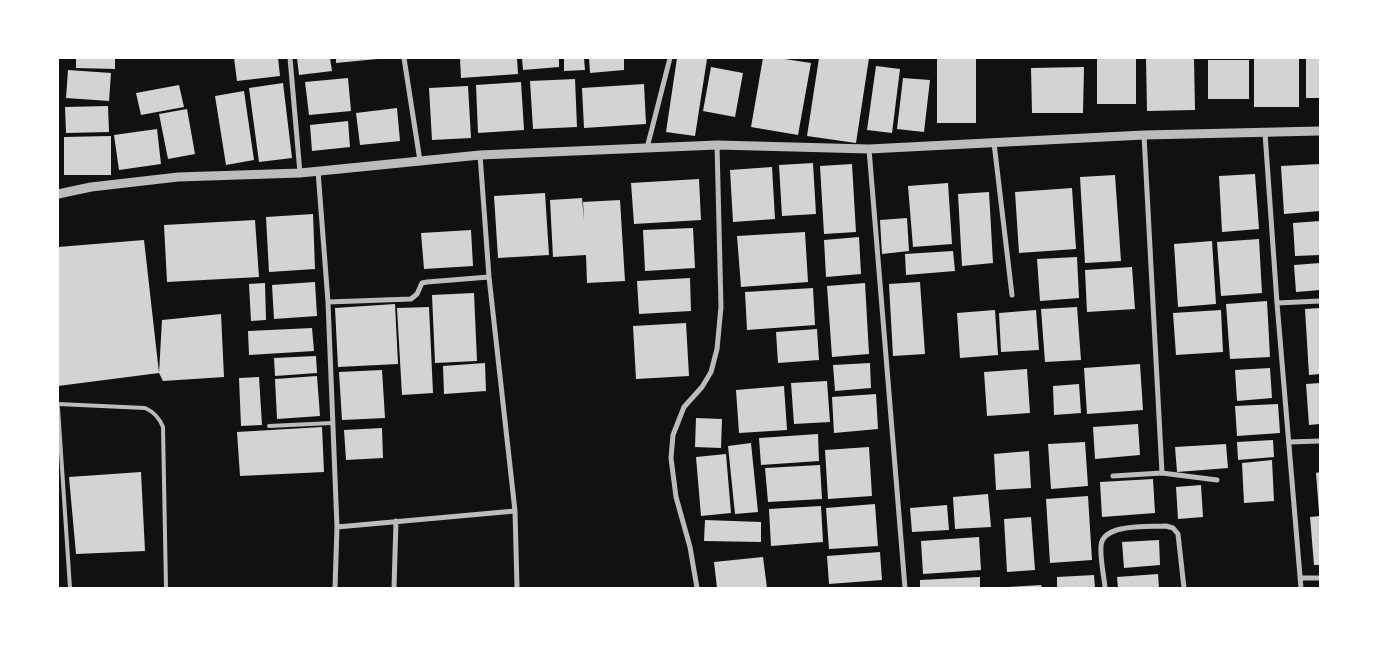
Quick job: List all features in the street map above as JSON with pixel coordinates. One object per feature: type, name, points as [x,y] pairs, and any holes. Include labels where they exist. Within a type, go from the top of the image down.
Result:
[{"type":"street","points":[[290,58],[300,173]]},
{"type":"street","points":[[404,58],[420,161]]},
{"type":"street","points":[[647,148],[670,58]]},
{"type":"street","points":[[58,194],[91,186],[178,177],[300,173],[480,154],[717,145],[869,149],[1144,135],[1320,131]]},
{"type":"street","points":[[1265,132],[1277,303],[1302,588]]},
{"type":"street","points":[[1144,135],[1162,473]]},
{"type":"street","points":[[994,143],[1012,295]]},
{"type":"street","points":[[697,588],[690,547],[676,497],[671,458],[673,435],[684,407],[702,387],[711,372],[717,350],[721,307],[717,145]]},
{"type":"street","points":[[869,149],[905,588]]},
{"type":"street","points":[[480,154],[489,277],[515,511],[517,588]]},
{"type":"street","points":[[318,171],[328,302],[337,527],[335,588]]},
{"type":"street","points":[[328,302],[411,299],[417,294],[422,283],[489,277]]},
{"type":"street","points":[[1277,303],[1320,300]]},
{"type":"street","points":[[1289,442],[1320,441]]},
{"type":"street","points":[[1113,476],[1162,473],[1218,480]]},
{"type":"street","points":[[337,527],[515,511]]},
{"type":"street","points":[[394,588],[396,521]]},
{"type":"street","points":[[1105,588],[1101,544],[1104,537],[1109,532],[1117,529],[1166,526],[1173,528],[1178,534],[1184,588]]},
{"type":"street","points":[[1300,578],[1320,578]]},
{"type":"lane","points":[[58,404],[145,408],[153,412],[160,419],[163,427],[166,588]]},
{"type":"lane","points":[[58,408],[70,588]]},
{"type":"lane","points":[[269,426],[332,423]]},
{"type":"building","points":[[76,58],[115,58],[115,69],[76,68]]},
{"type":"building","points":[[234,58],[278,58],[280,76],[237,81]]},
{"type":"building","points":[[297,58],[330,58],[332,71],[299,75]]},
{"type":"building","points":[[336,58],[377,58],[377,59],[336,63]]},
{"type":"building","points":[[460,58],[517,58],[518,74],[461,78]]},
{"type":"building","points":[[522,58],[559,58],[559,67],[523,70]]},
{"type":"building","points":[[564,58],[584,58],[585,70],[564,71]]},
{"type":"building","points":[[589,58],[624,58],[624,70],[590,73]]},
{"type":"building","points":[[677,58],[707,59],[695,136],[666,132]]},
{"type":"building","points":[[763,58],[778,58],[811,63],[798,135],[751,127]]},
{"type":"building","points":[[819,58],[869,58],[856,143],[807,136]]},
{"type":"building","points":[[937,58],[976,58],[976,123],[937,123]]},
{"type":"building","points":[[1097,58],[1136,58],[1136,104],[1097,104]]},
{"type":"building","points":[[1146,58],[1194,58],[1195,110],[1147,111]]},
{"type":"building","points":[[1254,58],[1299,58],[1299,107],[1254,107]]},
{"type":"building","points":[[1306,58],[1320,58],[1320,98],[1306,98]]},
{"type":"building","points":[[1208,60],[1249,60],[1249,99],[1208,99]]},
{"type":"building","points":[[876,66],[900,69],[892,133],[867,130]]},
{"type":"building","points":[[711,67],[743,73],[735,117],[703,111]]},
{"type":"building","points":[[1084,67],[1083,113],[1032,113],[1031,68]]},
{"type":"building","points":[[68,70],[111,73],[109,101],[66,98]]},
{"type":"building","points":[[348,78],[351,111],[309,115],[305,82]]},
{"type":"building","points":[[903,78],[930,80],[924,132],[897,129]]},
{"type":"building","points":[[575,79],[577,127],[533,129],[530,81]]},
{"type":"building","points":[[521,82],[524,130],[478,133],[476,85]]},
{"type":"building","points":[[283,83],[292,158],[259,162],[249,88]]},
{"type":"building","points":[[644,84],[646,124],[584,128],[582,88]]},
{"type":"building","points":[[179,85],[184,107],[141,115],[136,93]]},
{"type":"building","points":[[468,86],[471,138],[432,140],[429,88]]},
{"type":"building","points":[[244,91],[254,160],[226,165],[215,96]]},
{"type":"building","points":[[108,106],[109,132],[66,133],[65,107]]},
{"type":"building","points":[[397,108],[400,141],[360,145],[356,113]]},
{"type":"building","points":[[187,109],[195,154],[168,159],[159,114]]},
{"type":"building","points":[[348,121],[350,147],[312,151],[310,125]]},
{"type":"building","points":[[157,129],[161,164],[119,170],[114,135]]},
{"type":"building","points":[[111,136],[111,175],[64,175],[64,137]]},
{"type":"building","points":[[813,163],[816,214],[782,216],[779,165]]},
{"type":"building","points":[[852,164],[856,232],[824,234],[820,166]]},
{"type":"building","points":[[1320,164],[1320,211],[1284,214],[1281,166]]},
{"type":"building","points":[[772,167],[775,219],[733,222],[730,170]]},
{"type":"building","points":[[1255,174],[1259,229],[1222,232],[1219,176]]},
{"type":"building","points":[[1115,175],[1121,261],[1085,263],[1080,177]]},
{"type":"building","points":[[699,179],[701,220],[634,224],[631,183]]},
{"type":"building","points":[[948,183],[952,244],[913,247],[908,186]]},
{"type":"building","points":[[1072,188],[1076,249],[1019,253],[1015,192]]},
{"type":"building","points":[[989,192],[993,263],[962,266],[958,194]]},
{"type":"building","points":[[545,193],[549,255],[498,258],[494,196]]},
{"type":"building","points":[[582,198],[584,221],[583,202],[620,200],[625,281],[587,283],[586,255],[553,257],[550,200]]},
{"type":"building","points":[[313,214],[315,269],[269,272],[266,217]]},
{"type":"building","points":[[907,218],[909,251],[882,254],[880,220]]},
{"type":"building","points":[[255,220],[259,277],[167,282],[164,225]]},
{"type":"building","points":[[1320,221],[1320,255],[1295,256],[1293,223]]},
{"type":"building","points":[[693,228],[695,268],[645,271],[643,230]]},
{"type":"building","points":[[471,230],[473,266],[424,269],[421,233]]},
{"type":"building","points":[[805,232],[808,282],[741,287],[737,236]]},
{"type":"building","points":[[859,237],[861,274],[826,277],[824,240]]},
{"type":"building","points":[[1259,239],[1262,293],[1221,296],[1217,242]]},
{"type":"building","points":[[144,240],[159,373],[58,386],[58,247]]},
{"type":"building","points":[[1212,241],[1216,304],[1178,307],[1174,244]]},
{"type":"building","points":[[953,251],[955,271],[906,275],[905,254]]},
{"type":"building","points":[[1077,257],[1079,298],[1040,301],[1037,259]]},
{"type":"building","points":[[1320,263],[1320,290],[1296,292],[1294,265]]},
{"type":"building","points":[[1132,267],[1135,309],[1087,312],[1085,270]]},
{"type":"building","points":[[690,278],[691,311],[639,314],[637,281]]},
{"type":"building","points":[[315,282],[317,316],[274,319],[272,285]]},
{"type":"building","points":[[920,282],[925,354],[893,356],[889,284]]},
{"type":"building","points":[[265,283],[266,320],[251,321],[249,284]]},
{"type":"building","points":[[865,283],[869,354],[832,357],[827,286]]},
{"type":"building","points":[[813,288],[815,325],[747,330],[745,292]]},
{"type":"building","points":[[474,293],[477,361],[435,363],[432,295]]},
{"type":"building","points":[[1267,301],[1270,357],[1230,359],[1226,304]]},
{"type":"building","points":[[395,304],[398,364],[338,367],[335,308]]},
{"type":"building","points":[[429,307],[433,393],[402,395],[397,308]]},
{"type":"building","points":[[1077,307],[1081,360],[1045,362],[1041,309]]},
{"type":"building","points":[[1320,308],[1320,374],[1309,375],[1305,309]]},
{"type":"building","points":[[995,310],[998,355],[960,358],[957,313]]},
{"type":"building","points":[[1036,310],[1039,350],[1001,352],[999,313]]},
{"type":"building","points":[[1221,310],[1223,352],[1176,355],[1173,313]]},
{"type":"building","points":[[221,314],[224,377],[163,381],[159,373],[162,320]]},
{"type":"building","points":[[686,323],[689,376],[636,379],[633,326]]},
{"type":"building","points":[[312,328],[314,351],[249,355],[248,331]]},
{"type":"building","points":[[817,329],[819,360],[778,363],[776,332]]},
{"type":"building","points":[[316,356],[317,373],[275,376],[274,358]]},
{"type":"building","points":[[485,363],[486,391],[444,394],[443,366]]},
{"type":"building","points":[[870,363],[871,388],[835,391],[833,365]]},
{"type":"building","points":[[1140,364],[1143,410],[1087,414],[1084,368]]},
{"type":"building","points":[[1270,368],[1272,398],[1237,401],[1235,370]]},
{"type":"building","points":[[1027,369],[1030,413],[987,416],[984,372]]},
{"type":"building","points":[[382,370],[385,418],[342,420],[339,372]]},
{"type":"building","points":[[317,376],[320,416],[277,419],[275,379]]},
{"type":"building","points":[[259,377],[262,425],[241,426],[239,378]]},
{"type":"building","points":[[827,381],[830,422],[794,424],[791,383]]},
{"type":"building","points":[[1320,383],[1320,424],[1309,425],[1306,384]]},
{"type":"building","points":[[1079,384],[1081,413],[1054,415],[1053,386]]},
{"type":"building","points":[[784,386],[787,430],[739,433],[736,390]]},
{"type":"building","points":[[876,394],[878,429],[834,433],[832,397]]},
{"type":"building","points":[[1278,404],[1280,433],[1237,436],[1235,406]]},
{"type":"building","points":[[696,418],[722,419],[721,448],[695,447]]},
{"type":"building","points":[[1138,424],[1140,455],[1095,459],[1093,427]]},
{"type":"building","points":[[322,427],[324,472],[240,476],[237,432]]},
{"type":"building","points":[[382,428],[383,458],[346,460],[344,430]]},
{"type":"building","points":[[818,434],[819,461],[761,465],[759,438]]},
{"type":"building","points":[[1273,440],[1274,457],[1238,460],[1237,442]]},
{"type":"building","points":[[1085,442],[1088,486],[1051,489],[1048,444]]},
{"type":"building","points":[[751,443],[758,512],[735,514],[728,446]]},
{"type":"building","points":[[1226,444],[1228,468],[1177,472],[1175,447]]},
{"type":"building","points":[[869,447],[872,496],[828,499],[825,450]]},
{"type":"building","points":[[1029,451],[1031,488],[996,490],[994,454]]},
{"type":"building","points":[[726,454],[731,513],[701,516],[696,457]]},
{"type":"building","points":[[1272,460],[1274,501],[1244,503],[1242,463]]},
{"type":"building","points":[[820,465],[822,499],[768,502],[765,468]]},
{"type":"building","points":[[141,472],[145,551],[76,554],[69,477]]},
{"type":"building","points":[[1320,472],[1320,512],[1319,512],[1316,473]]},
{"type":"building","points":[[1153,479],[1155,513],[1102,517],[1100,482]]},
{"type":"building","points":[[1201,485],[1203,517],[1178,519],[1176,487]]},
{"type":"building","points":[[988,494],[991,527],[955,529],[953,497]]},
{"type":"building","points":[[1088,496],[1092,560],[1050,563],[1046,499]]},
{"type":"building","points":[[875,504],[878,546],[829,549],[826,508]]},
{"type":"building","points":[[947,505],[949,530],[912,532],[910,508]]},
{"type":"building","points":[[821,506],[823,542],[771,546],[769,509]]},
{"type":"building","points":[[1320,516],[1320,565],[1314,565],[1310,517]]},
{"type":"building","points":[[1031,517],[1035,570],[1007,572],[1004,519]]},
{"type":"building","points":[[705,520],[761,522],[761,542],[704,541]]},
{"type":"building","points":[[979,537],[981,570],[923,574],[921,541]]},
{"type":"building","points":[[1159,540],[1160,565],[1124,568],[1122,542]]},
{"type":"building","points":[[880,552],[882,580],[829,584],[827,556]]},
{"type":"building","points":[[763,557],[767,588],[717,588],[714,562]]},
{"type":"building","points":[[1158,574],[1159,588],[1118,588],[1117,577]]},
{"type":"building","points":[[1094,575],[1095,588],[1057,588],[1057,577]]},
{"type":"building","points":[[980,577],[980,588],[920,588],[920,580]]},
{"type":"building","points":[[1041,585],[1042,588],[1008,588],[1008,587]]}]
